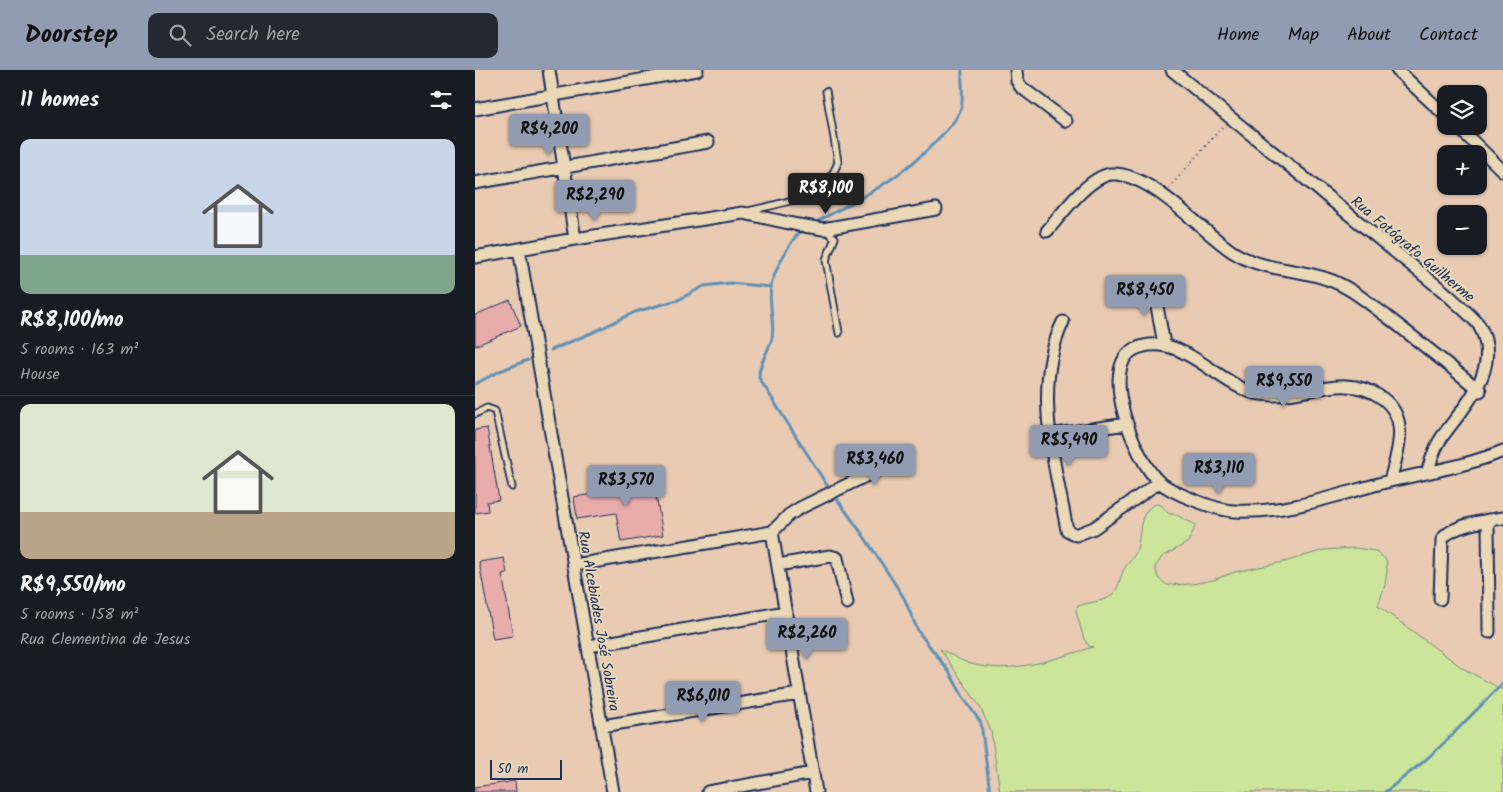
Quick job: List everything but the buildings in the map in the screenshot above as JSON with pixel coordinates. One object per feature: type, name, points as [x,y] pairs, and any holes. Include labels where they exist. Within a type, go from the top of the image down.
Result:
[{"type":"street","points":[[549,70],[575,239]]},
{"type":"street","points":[[475,109],[697,70]]},
{"type":"street","points":[[1016,70],[1017,82],[1021,87],[1066,122]]},
{"type":"street","points":[[1397,70],[1437,108]]},
{"type":"street","name":"Rua Fotógrafo Guilherme","points":[[1177,72],[1230,118],[1448,295],[1479,325],[1489,341],[1491,360],[1489,373],[1466,410],[1442,437],[1435,449],[1427,473]]},
{"type":"street","points":[[1466,135],[1503,171]]},
{"type":"street","points":[[475,183],[708,142]]},
{"type":"street","points":[[1047,231],[1081,193],[1102,177],[1110,174],[1133,178],[1190,214],[1233,253],[1256,264],[1327,279],[1348,289],[1433,352],[1479,391]]},
{"type":"street","points":[[475,257],[575,239],[743,213],[823,229],[936,209]]},
{"type":"street","name":"Rua Alcebiades José Sobreira","points":[[519,249],[613,792]]},
{"type":"street","points":[[1153,285],[1164,344]]},
{"type":"street","points":[[1063,322],[1056,337],[1049,365],[1048,386],[1049,435],[1067,530],[1077,535],[1094,528],[1159,482]]},
{"type":"street","points":[[1390,481],[1400,442],[1400,426],[1396,412],[1388,402],[1375,392],[1355,385],[1339,384],[1287,395],[1270,396],[1248,391],[1187,355],[1164,344],[1137,348],[1130,352],[1122,364],[1120,388],[1127,424],[1137,452],[1146,467],[1159,482],[1201,504],[1226,510],[1257,512],[1303,506],[1390,481],[1484,459],[1503,451]]},
{"type":"street","points":[[1049,435],[1127,424]]},
{"type":"street","points":[[575,565],[772,532],[789,515],[900,458]]},
{"type":"street","points":[[1440,599],[1442,540],[1444,535],[1453,530],[1488,520],[1503,518]]},
{"type":"street","points":[[1488,520],[1489,632]]},
{"type":"street","points":[[772,532],[816,792]]},
{"type":"street","points":[[778,565],[829,556],[837,558],[847,604]]},
{"type":"street","points":[[589,646],[786,612]]},
{"type":"street","points":[[602,726],[799,694]]},
{"type":"street","points":[[708,792],[813,773]]},
{"type":"lane","points":[[743,213],[794,200],[821,187],[830,180],[838,162],[827,91]]},
{"type":"lane","points":[[823,229],[835,238],[826,260],[839,333]]},
{"type":"lane","points":[[475,414],[487,408],[495,411],[512,487]]},
{"type":"path","points":[[1163,196],[1230,118]]},
{"type":"green space","points":[[1155,504],[1161,505],[1169,514],[1174,514],[1196,525],[1188,542],[1162,557],[1155,567],[1158,578],[1167,585],[1192,584],[1213,580],[1235,572],[1284,562],[1324,550],[1355,548],[1376,551],[1386,560],[1387,571],[1385,585],[1378,606],[1464,669],[1503,690],[1503,792],[1000,792],[991,731],[979,705],[940,649],[971,664],[1002,668],[1033,664],[1093,647],[1089,646],[1084,639],[1076,611],[1078,606],[1103,600],[1114,593],[1123,571],[1136,552],[1145,513]]},
{"type":"waterway","points":[[818,221],[867,195],[897,175],[925,152],[945,132],[961,108],[962,70]]},
{"type":"waterway","points":[[800,232],[787,250],[772,281],[770,293],[773,325],[772,338],[760,368],[759,378],[830,490]]},
{"type":"waterway","points":[[551,350],[635,312],[678,300],[704,286],[730,283],[771,287]]},
{"type":"waterway","points":[[475,384],[500,371],[528,360]]},
{"type":"waterway","points":[[834,495],[888,573],[904,598],[918,631],[950,673],[963,697],[981,723],[990,792]]},
{"type":"waterway","points":[[1385,792],[1444,743],[1503,683]]}]
